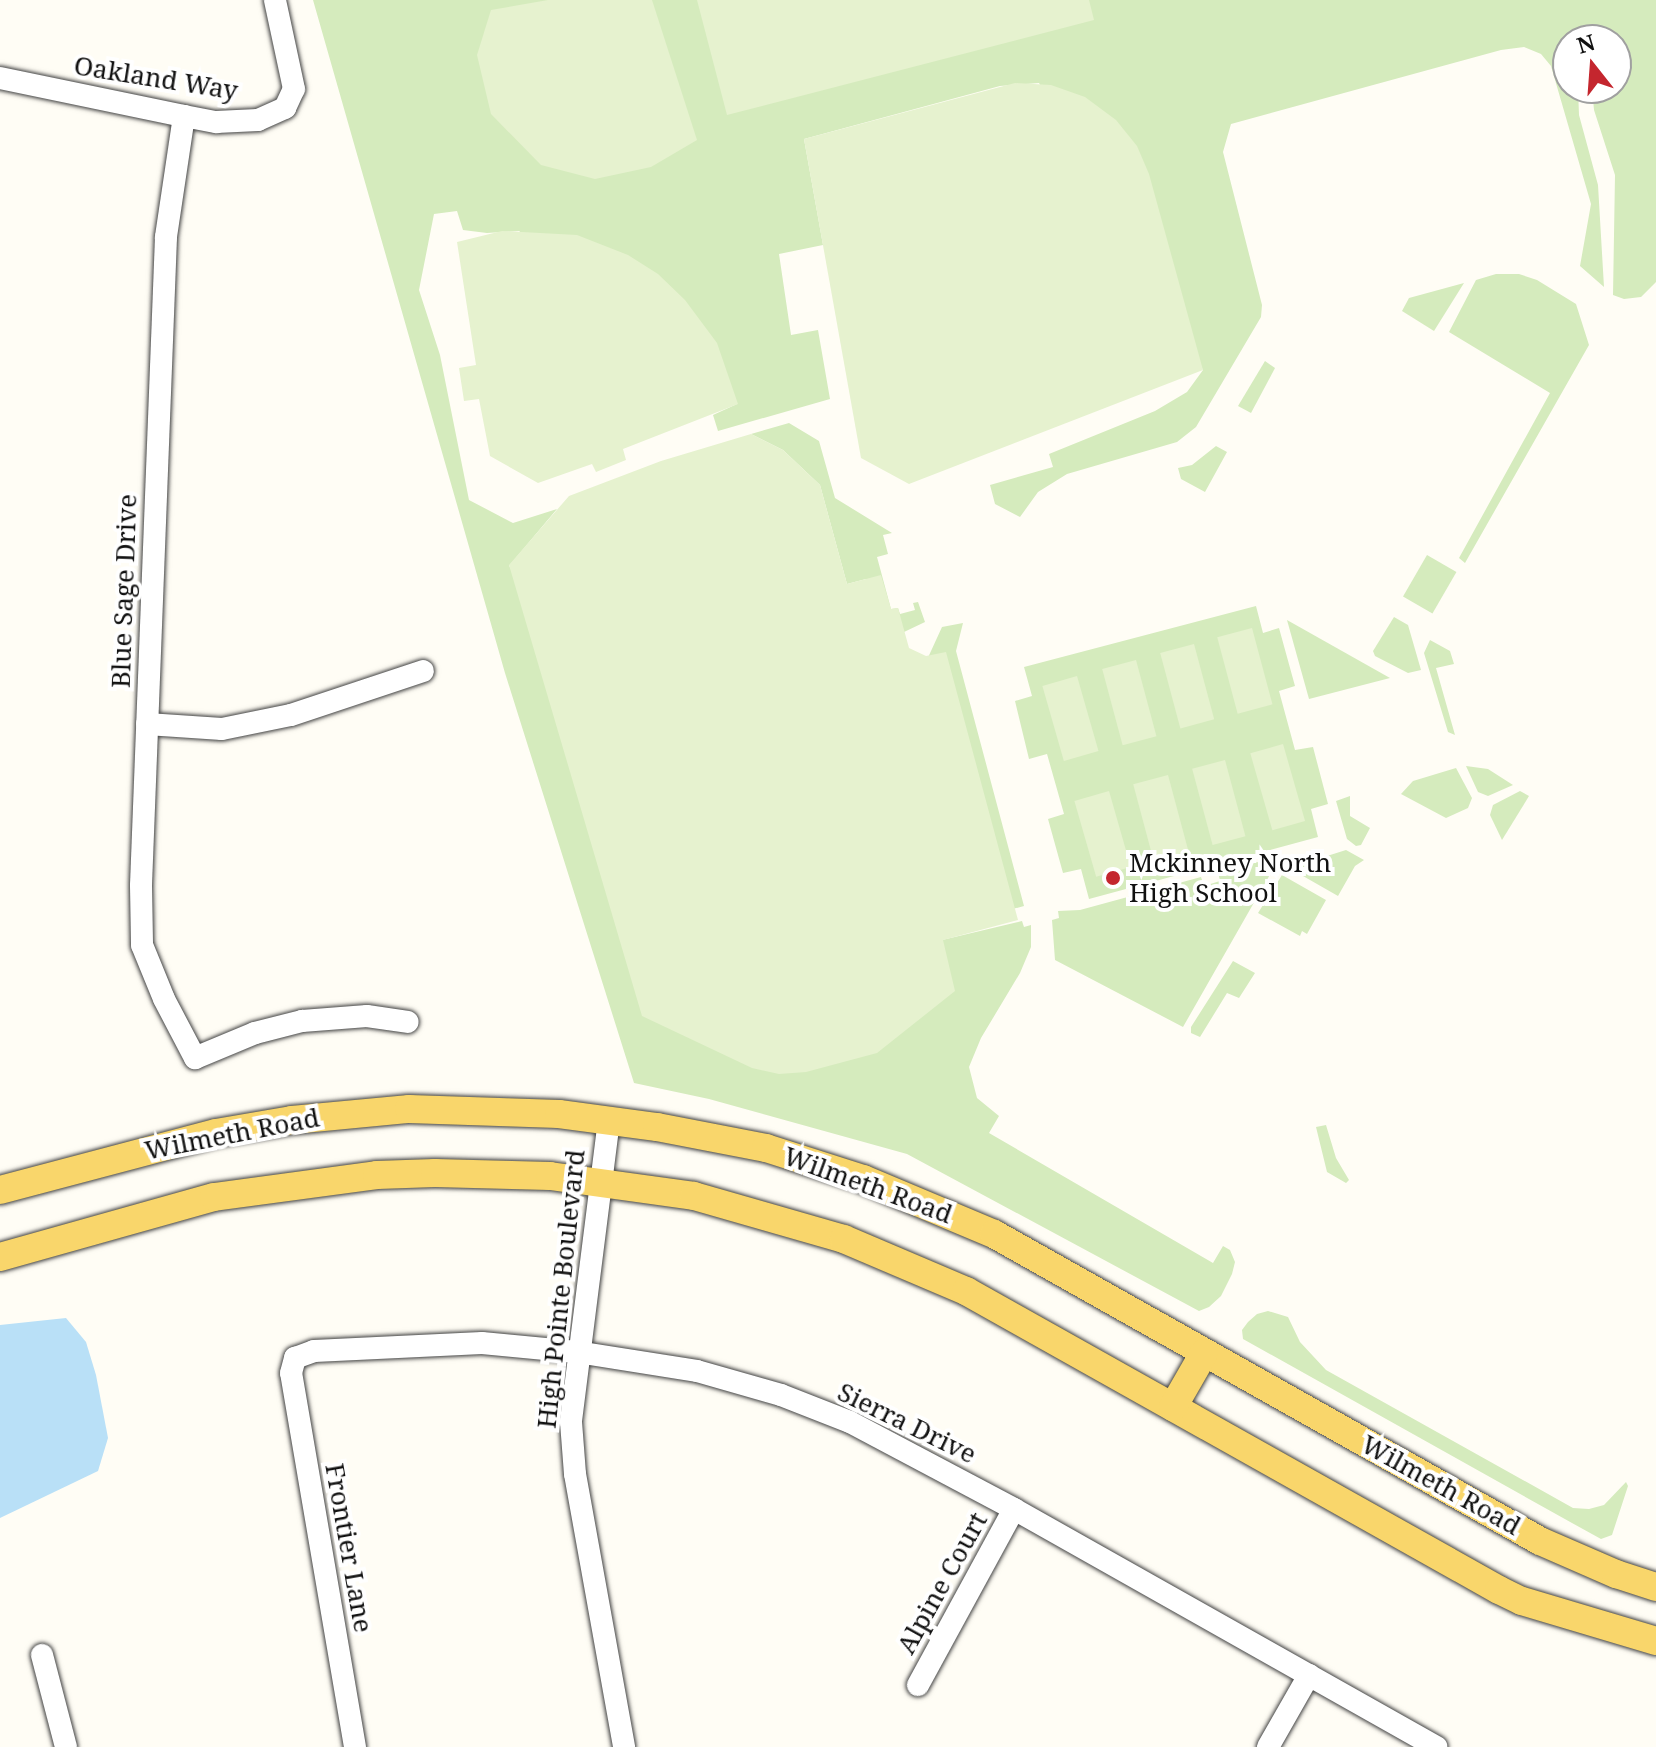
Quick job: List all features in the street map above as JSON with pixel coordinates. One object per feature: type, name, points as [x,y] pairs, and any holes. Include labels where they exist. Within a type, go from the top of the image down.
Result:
[{"type":"main road","name":"Wilmeth Road","points":[[0,1190],[175,1142],[292,1120],[409,1109],[523,1111],[609,1120],[766,1148],[904,1195],[1051,1263],[1204,1353],[1540,1541],[1616,1574],[1656,1587]]},
{"type":"main road","points":[[0,1257],[214,1197],[316,1181],[435,1173],[600,1181],[747,1208],[891,1256],[997,1307],[1522,1601],[1656,1641]]},
{"type":"main road","points":[[1173,1407],[1204,1353]]},
{"type":"street","name":"Oakland Way","points":[[0,78],[216,122],[258,120],[285,108],[291,99],[293,79],[275,0]]},
{"type":"street","name":"Blue Sage Drive","points":[[184,116],[166,237],[147,724],[142,945],[164,999],[195,1058],[255,1033],[302,1021],[367,1016],[408,1022]]},
{"type":"street","points":[[147,724],[222,729],[291,715],[423,671]]},
{"type":"street","name":"High Pointe Boulevard","points":[[609,1120],[577,1352],[571,1422],[575,1474],[624,1747]]},
{"type":"street","name":"Sierra Drive","points":[[295,1358],[314,1351],[482,1343],[577,1352],[697,1371],[781,1395],[850,1422],[1014,1509],[1437,1747]]},
{"type":"street","name":"Frontier Lane","points":[[295,1358],[291,1373],[355,1747]]},
{"type":"street","name":"Alpine Court","points":[[918,1685],[1014,1509]]},
{"type":"street","points":[[42,1655],[66,1747]]},
{"type":"street","points":[[1268,1747],[1309,1675]]},
{"type":"green space","points":[[313,0],[1656,0],[1656,282],[1641,297],[1624,299],[1613,295],[1615,175],[1593,104],[1632,104],[1632,24],[1552,24],[1552,69],[1541,54],[1524,47],[1501,50],[1231,124],[1223,152],[1262,305],[1261,317],[1196,427],[1177,442],[1067,474],[1038,492],[1020,517],[995,504],[990,485],[1053,467],[1049,454],[1155,411],[1187,392],[1203,370],[1039,83],[1000,86],[804,139],[823,245],[779,254],[791,335],[818,330],[830,399],[718,431],[713,415],[737,404],[519,231],[487,233],[463,230],[457,211],[434,214],[419,290],[440,355],[469,500],[513,523],[557,509],[509,566],[942,940],[1022,921],[1024,927],[1031,925],[1031,947],[1020,973],[981,1038],[969,1067],[977,1098],[999,1116],[989,1133],[1213,1263],[1223,1246],[1230,1250],[1235,1262],[1232,1274],[1221,1296],[1209,1307],[1199,1311],[907,1154],[709,1099],[634,1083],[505,673]]},
{"type":"green space","points":[[548,0],[652,0],[697,140],[651,167],[595,179],[541,165],[491,114],[477,55],[491,10]]},
{"type":"green space","points":[[697,0],[1089,0],[1094,20],[727,115]]},
{"type":"green space","points":[[1015,83],[1051,85],[1085,97],[1116,120],[1137,146],[1149,174],[1203,370],[909,484],[861,458],[804,139]]},
{"type":"green space","points":[[1562,104],[1579,104],[1598,185],[1604,287],[1580,266],[1591,204]]},
{"type":"green space","points":[[502,231],[577,235],[628,255],[658,274],[685,300],[717,343],[738,404],[623,449],[626,460],[596,472],[592,464],[538,483],[490,456],[479,399],[464,401],[459,368],[476,365],[457,242]]},
{"type":"green space","points":[[1496,274],[1519,274],[1537,280],[1576,304],[1589,345],[1465,563],[1459,558],[1550,393],[1449,332],[1476,280]]},
{"type":"green space","points":[[1464,283],[1434,331],[1402,311],[1409,298]]},
{"type":"green space","points":[[1265,361],[1275,368],[1251,413],[1238,406]]},
{"type":"green space","points":[[789,423],[819,441],[835,498],[892,533],[883,535],[888,554],[877,557],[891,609],[898,608],[900,614],[915,610],[913,603],[918,602],[925,622],[904,632],[866,579],[847,584],[820,485],[783,450],[751,434]]},
{"type":"green space","points":[[751,434],[783,450],[820,485],[847,584],[881,575],[891,609],[898,608],[909,648],[926,656],[946,652],[1018,920],[943,940],[955,991],[877,1053],[806,1072],[779,1074],[752,1068],[642,1016],[509,565],[569,496],[661,461]]},
{"type":"green space","points":[[1216,446],[1227,452],[1205,492],[1181,479],[1178,468],[1192,465]]},
{"type":"green space","points":[[1427,555],[1456,572],[1432,614],[1403,597]]},
{"type":"green space","points":[[1256,606],[1263,633],[1279,628],[1295,686],[1279,691],[1295,750],[1313,747],[1328,804],[1311,809],[1318,837],[1089,899],[1081,869],[1063,873],[1048,819],[1064,814],[1047,754],[1029,759],[1015,701],[1032,696],[1024,667]]},
{"type":"green space","points":[[1394,617],[1408,625],[1421,670],[1408,673],[1375,656],[1373,651]]},
{"type":"green space","points":[[1287,620],[1390,678],[1309,699]]},
{"type":"green space","points":[[963,623],[956,651],[1024,906],[938,929],[915,686],[942,627]]},
{"type":"green space","points":[[1252,628],[1272,704],[1238,714],[1217,637]]},
{"type":"green space","points":[[1430,640],[1450,651],[1454,664],[1436,668],[1455,735],[1448,732],[1424,653]]},
{"type":"green space","points":[[1194,644],[1214,719],[1180,728],[1160,653]]},
{"type":"green space","points":[[1136,660],[1156,736],[1123,745],[1102,669]]},
{"type":"green space","points":[[1077,676],[1098,751],[1064,761],[1042,686]]},
{"type":"green space","points":[[1283,744],[1305,821],[1272,830],[1250,753]]},
{"type":"green space","points":[[1225,760],[1245,836],[1213,845],[1192,769]]},
{"type":"green space","points":[[1466,766],[1488,769],[1513,785],[1488,796],[1478,792]]},
{"type":"green space","points":[[1456,768],[1472,798],[1468,808],[1446,818],[1401,794],[1413,781]]},
{"type":"green space","points":[[1168,775],[1188,851],[1154,861],[1133,784]]},
{"type":"green space","points":[[1109,791],[1131,867],[1096,877],[1074,801]]},
{"type":"green space","points":[[1520,791],[1529,796],[1502,840],[1490,815],[1493,805]]},
{"type":"green space","points":[[1350,796],[1350,816],[1370,828],[1361,845],[1356,846],[1347,839],[1336,801]]},
{"type":"green space","points":[[1346,850],[1364,860],[1355,866],[1338,896],[1289,868]]},
{"type":"green space","points":[[1258,862],[1272,871],[1183,1027],[1055,960],[1052,920],[1059,918],[1058,911],[1080,910],[1201,877],[1204,886],[1220,881],[1218,872]]},
{"type":"green space","points":[[1282,875],[1326,900],[1307,934],[1302,931],[1300,936],[1258,913]]},
{"type":"green space","points":[[1233,961],[1255,973],[1239,998],[1227,993],[1200,1037],[1191,1033],[1191,1027]]},
{"type":"green space","points":[[1326,1125],[1336,1158],[1349,1180],[1346,1183],[1327,1172],[1316,1127]]},
{"type":"green space","points":[[1268,1311],[1288,1317],[1300,1342],[1326,1370],[1573,1508],[1589,1509],[1604,1505],[1626,1482],[1628,1486],[1612,1535],[1601,1539],[1243,1339],[1242,1330],[1248,1322],[1257,1314]]},
{"type":"water","points":[[66,1318],[86,1342],[96,1375],[108,1438],[98,1471],[0,1518],[0,1325]]},
{"type":"place","name":"Mckinney North High School","points":[[1113,878]]}]
